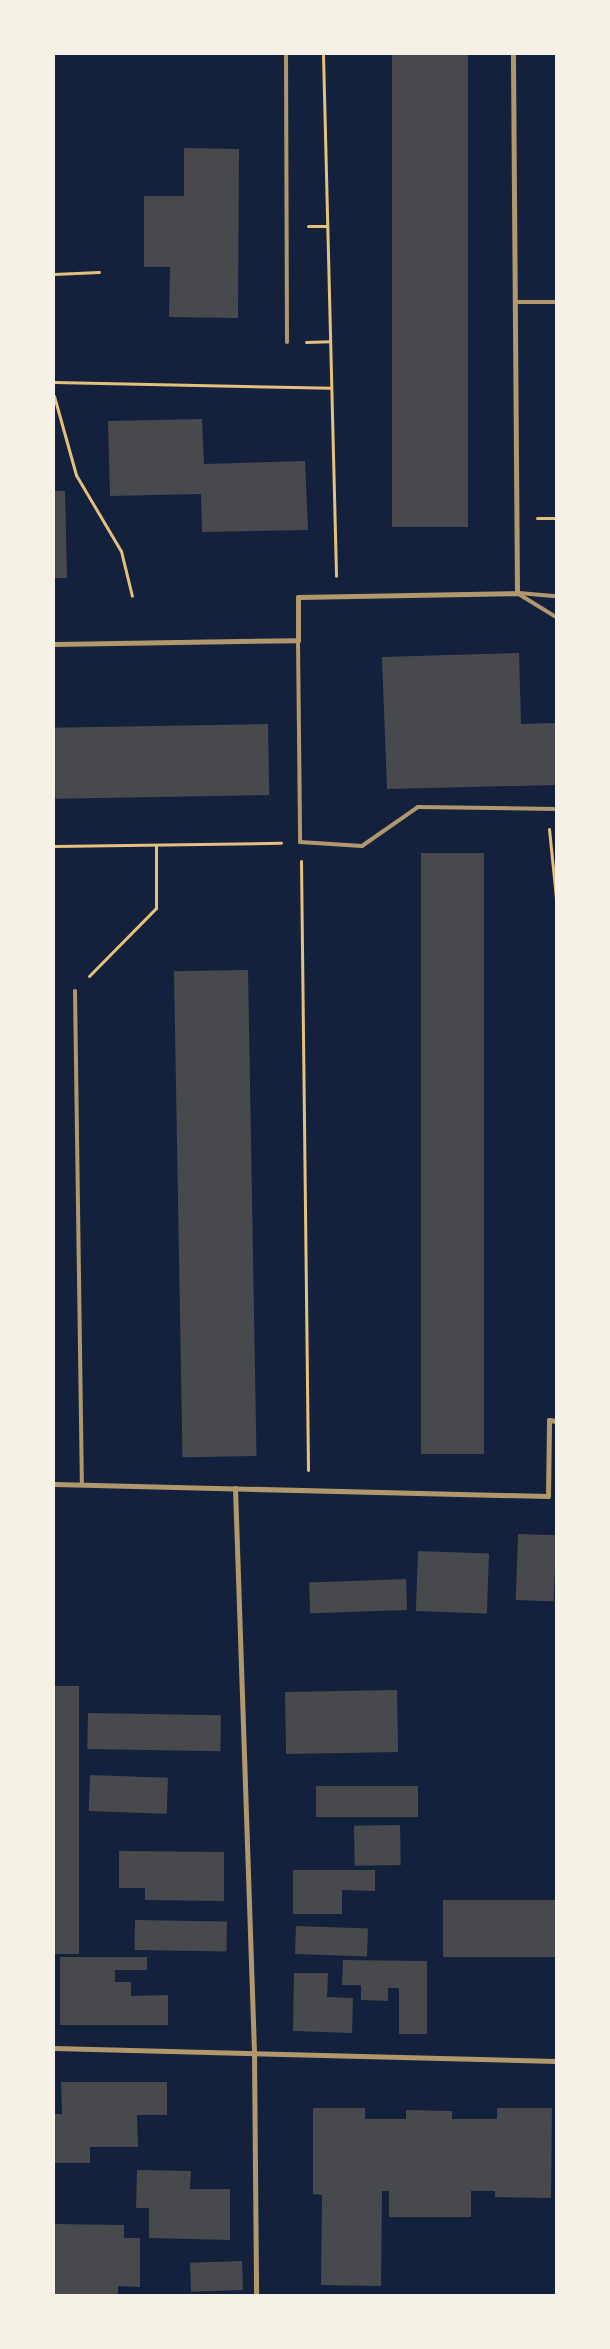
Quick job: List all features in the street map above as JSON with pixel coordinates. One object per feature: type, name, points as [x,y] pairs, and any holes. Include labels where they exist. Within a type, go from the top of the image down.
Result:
[{"type":"street","points":[[54,644],[298,640],[298,597],[517,593],[513,54]]},
{"type":"street","points":[[54,1484],[548,1496],[549,1420],[556,1420]]},
{"type":"street","points":[[235,1488],[254,2053],[256,2295]]},
{"type":"street","points":[[54,2048],[556,2061]]},
{"type":"lane","points":[[286,54],[287,342]]},
{"type":"lane","points":[[515,302],[556,302]]},
{"type":"lane","points":[[517,593],[556,596]]},
{"type":"lane","points":[[517,593],[556,618]]},
{"type":"lane","points":[[298,640],[300,842],[362,846],[418,807],[556,809]]},
{"type":"lane","points":[[75,991],[82,1485]]},
{"type":"path","points":[[323,54],[336,596]]},
{"type":"path","points":[[54,274],[99,272]]},
{"type":"path","points":[[54,382],[331,388]]},
{"type":"path","points":[[54,396],[76,475],[121,551],[132,596]]},
{"type":"path","points":[[54,846],[156,846],[300,842],[308,1490]]},
{"type":"path","points":[[551,843],[556,898]]},
{"type":"path","points":[[75,991],[156,908],[156,846]]},
{"type":"building","points":[[392,54],[468,54],[468,527],[392,527]]},
{"type":"building","points":[[184,148],[239,149],[238,318],[169,317],[170,267],[144,267],[144,196],[184,196]]},
{"type":"building","points":[[202,419],[204,464],[305,461],[308,530],[202,532],[201,494],[110,496],[108,421]]},
{"type":"building","points":[[54,491],[65,491],[67,578],[54,578]]},
{"type":"building","points":[[519,653],[521,724],[556,723],[556,785],[387,789],[382,657]]},
{"type":"building","points":[[268,724],[269,795],[55,799],[54,728]]},
{"type":"building","points":[[421,853],[484,853],[484,1454],[421,1454]]},
{"type":"building","points":[[248,970],[256,1456],[182,1457],[174,971]]},
{"type":"building","points":[[518,1534],[556,1535],[554,1601],[516,1600]]},
{"type":"building","points":[[418,1551],[489,1553],[487,1613],[416,1611]]},
{"type":"building","points":[[406,1579],[407,1610],[310,1613],[309,1582]]},
{"type":"building","points":[[54,1686],[79,1686],[79,1954],[54,1954]]},
{"type":"building","points":[[397,1690],[398,1752],[286,1754],[285,1692]]},
{"type":"building","points":[[88,1713],[221,1715],[220,1751],[87,1749]]},
{"type":"building","points":[[90,1775],[168,1778],[167,1814],[89,1811]]},
{"type":"building","points":[[316,1786],[418,1786],[418,1817],[316,1817]]},
{"type":"building","points":[[400,1825],[401,1865],[355,1866],[354,1826]]},
{"type":"building","points":[[119,1851],[224,1852],[224,1901],[145,1900],[145,1888],[119,1888]]},
{"type":"building","points":[[293,1870],[375,1870],[375,1891],[342,1890],[342,1914],[293,1914]]},
{"type":"building","points":[[443,1900],[556,1900],[556,1957],[443,1957]]},
{"type":"building","points":[[135,1920],[227,1922],[226,1952],[134,1950]]},
{"type":"building","points":[[296,1926],[368,1929],[367,1956],[295,1954]]},
{"type":"building","points":[[60,1957],[147,1957],[147,1970],[115,1970],[115,1982],[131,1982],[131,1996],[168,1995],[168,2025],[60,2025]]},
{"type":"building","points":[[343,1960],[427,1961],[427,2034],[399,2034],[399,1988],[388,1988],[388,2001],[361,2000],[361,1985],[342,1985]]},
{"type":"building","points":[[294,1973],[328,1973],[327,1997],[353,1998],[352,2033],[293,2031]]},
{"type":"building","points":[[61,2082],[167,2082],[167,2115],[137,2115],[138,2147],[90,2147],[90,2163],[54,2163],[54,2114],[62,2114]]},
{"type":"building","points":[[313,2108],[365,2108],[365,2119],[406,2119],[406,2110],[452,2111],[452,2119],[497,2119],[497,2108],[552,2108],[551,2198],[495,2197],[495,2191],[471,2191],[471,2217],[389,2217],[389,2191],[382,2191],[381,2286],[321,2285],[322,2195],[313,2194]]},
{"type":"building","points":[[137,2170],[191,2171],[190,2189],[230,2189],[230,2240],[149,2238],[149,2208],[136,2208]]},
{"type":"building","points":[[54,2224],[124,2225],[124,2238],[140,2238],[140,2287],[118,2286],[118,2295],[54,2295]]},
{"type":"building","points":[[242,2261],[243,2290],[191,2292],[190,2263]]}]
